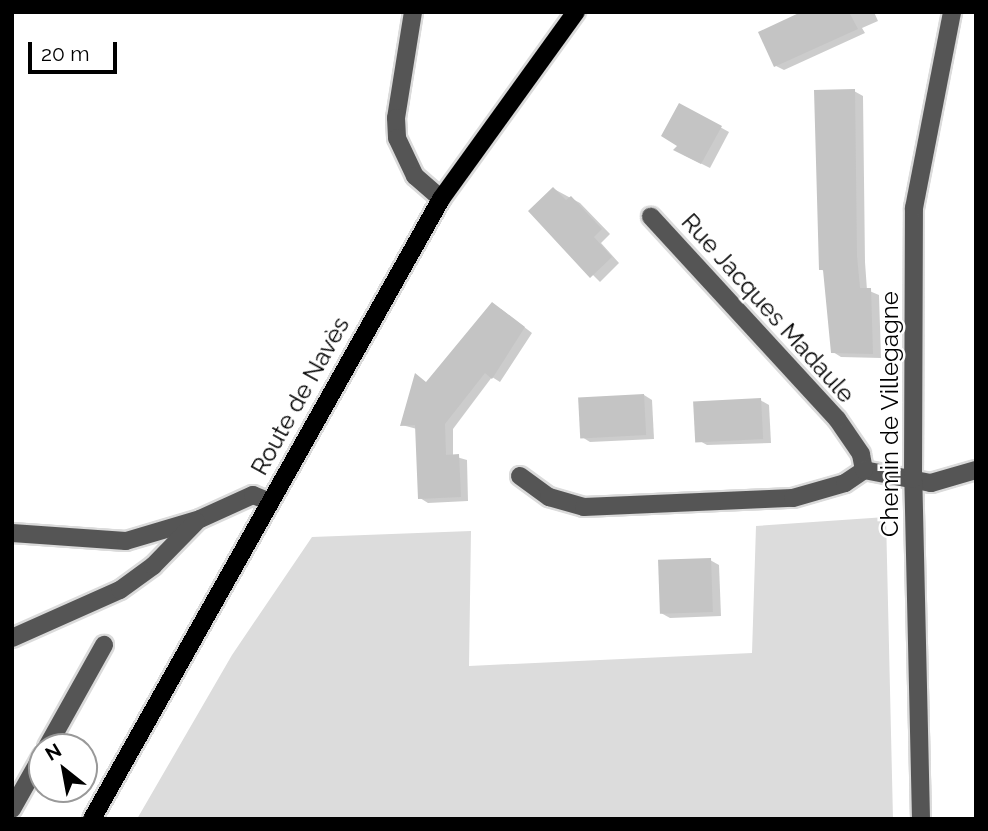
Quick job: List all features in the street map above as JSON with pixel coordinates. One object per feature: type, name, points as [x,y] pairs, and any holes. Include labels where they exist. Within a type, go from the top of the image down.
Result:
[{"type":"main road","name":"Route de Navès","points":[[92,819],[441,199],[576,12]]},
{"type":"street","points":[[413,12],[396,118],[397,138],[415,176],[441,199]]},
{"type":"street","name":"Chemin de Villegagne","points":[[921,819],[913,479],[914,208],[952,12]]},
{"type":"street","name":"Rue Jacques Madaule","points":[[652,217],[837,419],[861,454],[864,470]]},
{"type":"street","points":[[520,476],[549,497],[584,508],[793,498],[845,483],[864,470],[931,482],[976,470]]},
{"type":"street","points":[[12,533],[125,541],[200,519],[253,495],[270,502]]},
{"type":"street","points":[[12,638],[120,590],[153,566],[200,519]]},
{"type":"street","points":[[55,733],[104,645]]},
{"type":"street","points":[[12,809],[28,781]]},
{"type":"shaded area","points":[[886,517],[893,819],[137,819],[232,655],[312,537],[471,531],[469,666],[752,653],[756,526]]},
{"type":"building","points":[[801,12],[849,12],[858,29],[774,67],[758,32]]},
{"type":"building","points":[[855,89],[857,256],[860,288],[871,288],[873,354],[831,353],[823,270],[819,270],[814,90]]},
{"type":"building","points":[[679,103],[722,126],[701,164],[673,150],[677,146],[661,136]]},
{"type":"building","points":[[553,187],[566,200],[571,196],[602,229],[594,237],[612,257],[590,278],[528,211]]},
{"type":"building","points":[[492,302],[525,327],[492,379],[485,373],[445,424],[446,455],[459,454],[461,497],[418,499],[415,425],[400,426],[415,373],[426,382]]},
{"type":"building","points":[[644,394],[646,435],[580,438],[578,397]]},
{"type":"building","points":[[761,398],[763,439],[695,443],[693,402]]},
{"type":"building","points":[[711,558],[713,612],[660,614],[658,560]]}]
